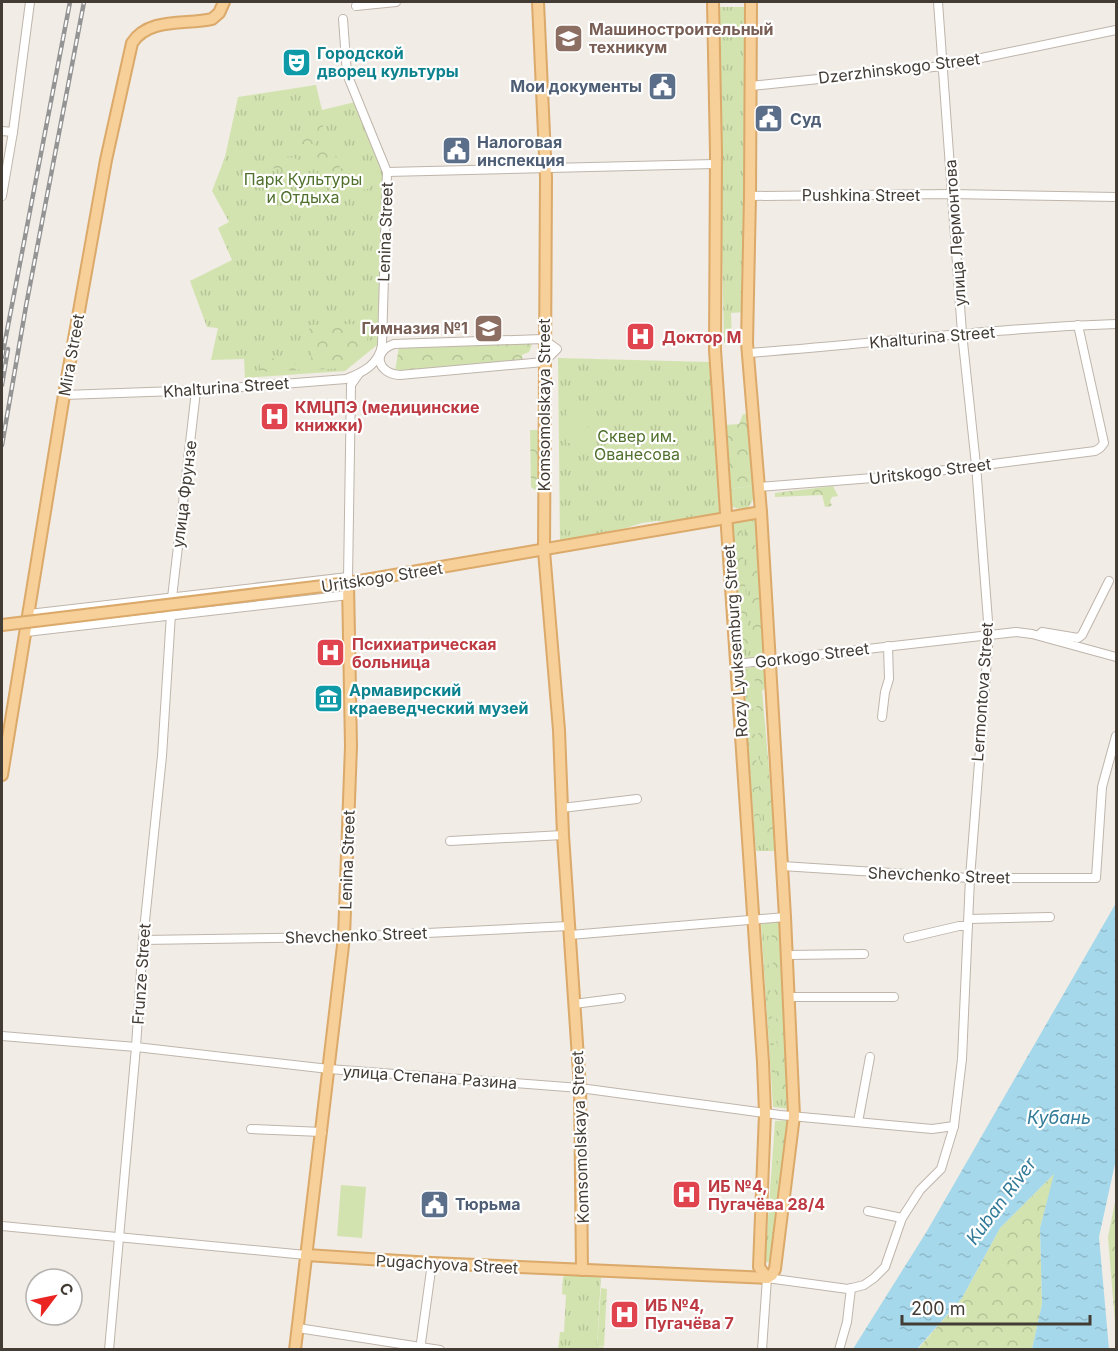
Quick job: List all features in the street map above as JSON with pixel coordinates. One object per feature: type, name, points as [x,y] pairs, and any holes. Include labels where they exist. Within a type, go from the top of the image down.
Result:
[{"type":"main road","name":"Mira Street","points":[[2,775],[63,395],[106,160],[132,43],[140,33],[151,27],[212,19],[219,13],[224,2]]},
{"type":"main road","name":"Komsomolskaya Street","points":[[538,2],[546,168],[543,339],[544,551],[559,730],[563,835],[580,1088],[582,1270]]},
{"type":"main road","name":"Rozy Lyuksemburg Street","points":[[713,2],[715,350],[765,1113],[759,1267],[766,1278],[772,1275],[775,1269],[794,1116],[785,917],[768,661],[761,512],[748,353],[751,2]]},
{"type":"main road","name":"Uritskogo Street","points":[[2,625],[348,585],[761,512]]},
{"type":"main road","name":"Lenina Street","points":[[295,1350],[344,937],[351,746],[348,585]]},
{"type":"main road","name":"Pugachyova Street","points":[[306,1255],[766,1278]]},
{"type":"street","points":[[2,196],[30,2]]},
{"type":"street","points":[[356,6],[396,2]]},
{"type":"street","name":"улица Лермонтова","points":[[938,2],[962,333],[976,465]]},
{"type":"street","name":"Lenina Street","points":[[343,19],[347,74],[387,172],[380,355]]},
{"type":"street","name":"Dzerzhinskogo Street","points":[[751,86],[943,66],[1116,30]]},
{"type":"street","points":[[2,131],[13,132]]},
{"type":"street","points":[[387,172],[715,164]]},
{"type":"street","name":"Pushkina Street","points":[[750,196],[951,194],[1116,197]]},
{"type":"street","name":"Khalturina Street","points":[[748,353],[844,346],[962,333],[1116,324]]},
{"type":"street","name":"Uritskogo Street","points":[[759,487],[859,480],[1100,448],[1104,443],[1078,325]]},
{"type":"street","name":"Khalturina Street","points":[[63,395],[196,391],[346,378],[362,372],[374,363],[387,347],[394,344],[543,339]]},
{"type":"street","points":[[380,355],[381,366],[391,375],[544,362]]},
{"type":"street","name":"Lenina Street","points":[[348,585],[351,385],[362,372]]},
{"type":"street","name":"улица Фрунзе","points":[[172,598],[196,391]]},
{"type":"street","name":"Lermontova Street","points":[[851,1288],[864,1285],[885,1267],[902,1218],[920,1190],[941,1169],[954,1126],[962,1059],[970,878],[989,634],[976,465]]},
{"type":"street","name":"Gorkogo Street","points":[[1038,636],[1042,632],[1078,638],[1082,635],[1109,581]]},
{"type":"street","name":"Uritskogo Street","points":[[29,614],[172,598],[348,585]]},
{"type":"street","name":"Uritskogo Street","points":[[26,632],[170,616],[348,585]]},
{"type":"street","name":"Frunze Street","points":[[109,1350],[136,1047],[143,940],[162,756],[172,598]]},
{"type":"street","name":"Gorkogo Street","points":[[736,664],[1016,632],[1116,657]]},
{"type":"street","name":"Gorkogo Street","points":[[882,717],[889,679],[888,646]]},
{"type":"street","name":"Shevchenko Street","points":[[782,866],[970,878],[1096,878],[1102,787],[1116,736]]},
{"type":"street","points":[[562,808],[637,800]]},
{"type":"street","points":[[450,841],[563,835]]},
{"type":"street","name":"Shevchenko Street","points":[[143,940],[569,930],[754,921],[785,917]]},
{"type":"street","points":[[908,938],[968,923],[1050,917]]},
{"type":"street","points":[[787,955],[864,954]]},
{"type":"street","points":[[789,997],[894,997]]},
{"type":"street","points":[[574,1004],[621,998]]},
{"type":"street","name":"улица Степана Разина","points":[[2,1036],[136,1047],[329,1069],[580,1088],[794,1116],[932,1129],[954,1126]]},
{"type":"street","points":[[858,1122],[870,1057]]},
{"type":"street","points":[[251,1130],[322,1132]]},
{"type":"street","points":[[868,1211],[902,1218]]},
{"type":"street","name":"Pugachyova Street","points":[[2,1226],[306,1255]]},
{"type":"street","points":[[420,1348],[432,1263]]},
{"type":"street","name":"Pugachyova Street","points":[[766,1278],[851,1288]]},
{"type":"street","name":"Rozy Lyuksemburg Street","points":[[762,1350],[766,1278]]},
{"type":"street","points":[[839,1350],[847,1322],[851,1288]]},
{"type":"street","points":[[298,1328],[440,1350]]},
{"type":"green space","points":[[717,7],[748,7],[746,312],[731,313],[732,342],[724,343]]},
{"type":"green space","name":"Парк Культуры и Отдыха","points":[[316,85],[322,110],[355,102],[380,157],[384,175],[381,316],[378,324],[380,339],[377,345],[345,371],[245,378],[244,359],[211,360],[218,328],[207,327],[190,281],[232,260],[218,228],[229,222],[212,191],[225,157],[238,97]]},
{"type":"green space","points":[[315,123],[324,124],[308,157],[300,154],[297,147],[308,128]]},
{"type":"green space","points":[[325,133],[340,167],[329,176],[312,158]]},
{"type":"green space","points":[[283,155],[300,160],[293,172],[286,173],[276,168],[266,168],[265,161]]},
{"type":"green space","points":[[345,166],[355,169],[376,183],[366,190],[352,186],[335,174]]},
{"type":"green space","points":[[359,324],[369,332],[364,353],[344,368],[312,370],[309,325]]},
{"type":"green space","points":[[533,342],[529,352],[522,355],[523,361],[395,371],[399,347]]},
{"type":"green space","points":[[259,348],[282,365],[299,365],[301,362],[310,361],[310,369],[260,372]]},
{"type":"green space","name":"Сквер им. Ованесова","points":[[558,358],[710,362],[719,513],[671,522],[642,523],[560,541]]},
{"type":"green space","points":[[566,406],[588,406],[588,443],[566,443]]},
{"type":"green space","points":[[743,414],[749,415],[754,486],[728,489],[725,425],[739,424]]},
{"type":"green space","points":[[530,430],[541,430],[540,489],[535,490],[531,487]]},
{"type":"green space","points":[[754,486],[754,497],[747,508],[731,506],[728,489]]},
{"type":"green space","points":[[833,486],[838,496],[832,497],[830,501],[832,506],[825,507],[822,495],[775,497],[775,493]]},
{"type":"green space","points":[[755,518],[765,657],[742,658],[732,522]]},
{"type":"green space","points":[[753,520],[763,648],[754,649],[745,522]]},
{"type":"green space","points":[[741,523],[749,642],[747,646],[743,646],[734,524]]},
{"type":"green space","points":[[765,666],[766,687],[762,691],[778,851],[756,851],[742,668]]},
{"type":"green space","points":[[763,668],[764,687],[761,690],[776,849],[766,848],[754,669]]},
{"type":"green space","points":[[744,669],[751,670],[761,840],[756,839]]},
{"type":"green space","points":[[782,920],[790,1109],[773,1107],[761,924]]},
{"type":"green space","points":[[779,923],[787,1089],[780,1089],[771,924]]},
{"type":"green space","points":[[763,925],[766,925],[776,1080],[773,1086]]},
{"type":"green space","points":[[787,1120],[773,1256],[770,1256],[781,1121]]},
{"type":"green space","points":[[789,1120],[774,1262],[765,1262],[775,1121]]},
{"type":"green space","points":[[1055,1173],[1040,1228],[1042,1304],[1032,1349],[917,1350],[962,1298],[1000,1228]]},
{"type":"green space","points":[[341,1185],[366,1187],[362,1238],[337,1236]]},
{"type":"green space","points":[[1116,1197],[1116,1335],[1108,1237]]},
{"type":"green space","points":[[567,1275],[601,1276],[597,1346],[604,1347],[603,1349],[558,1350],[560,1332],[564,1332],[566,1295],[562,1294],[563,1277]]},
{"type":"green space","points":[[601,1288],[607,1289],[604,1346],[597,1346]]},
{"type":"water","name":"Кубань","points":[[1116,903],[1116,1159],[1099,1237],[1109,1349],[1032,1349],[1042,1304],[1040,1228],[1054,1174],[1000,1228],[962,1298],[917,1349],[853,1349],[927,1231]]},
{"type":"railway","points":[[2,357],[70,2]]},
{"type":"railway","points":[[2,445],[84,2]]},
{"type":"railway","points":[[2,385],[8,349]]},
{"type":"place","name":"Машиностроительный техникум","points":[[568,38]]},
{"type":"place","name":"Городской дворец культуры","points":[[296,62]]},
{"type":"place","name":"Мои документы","points":[[663,86]]},
{"type":"place","name":"Суд","points":[[769,119]]},
{"type":"place","name":"Налоговая инспекция","points":[[456,151]]},
{"type":"place","name":"Гимназия №1","points":[[489,328]]},
{"type":"place","name":"Доктор М","points":[[641,337]]},
{"type":"place","name":"КМЦПЭ (медицинские книжки)","points":[[274,416]]},
{"type":"place","name":"Психиатрическая больница","points":[[331,653]]},
{"type":"place","name":"Армавирский краеведческий музей","points":[[328,699]]},
{"type":"place","name":"ИБ №4, Пугачёва 28/4","points":[[687,1195]]},
{"type":"place","name":"Тюрьма","points":[[434,1204]]},
{"type":"place","name":"ИБ №4, Пугачёва 7","points":[[624,1314]]},
{"type":"water label","name":"Kuban River","points":[[1001,1201]]}]
